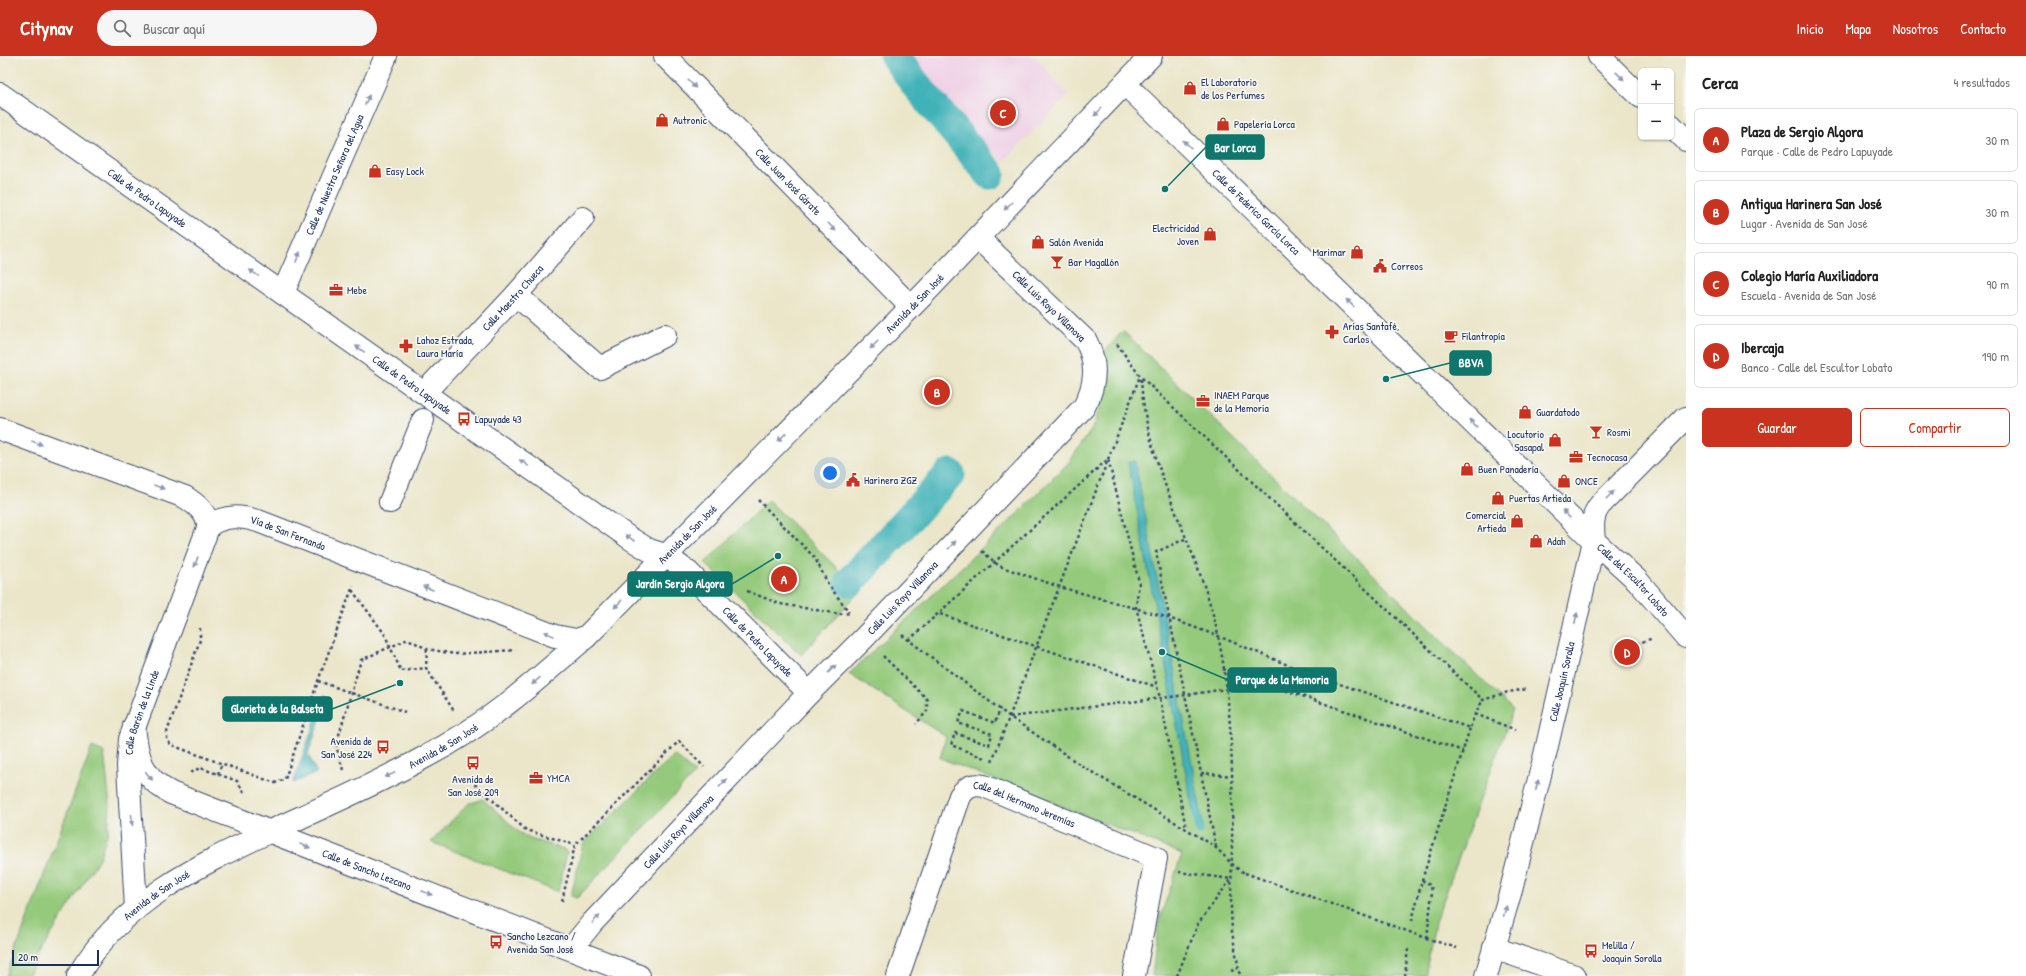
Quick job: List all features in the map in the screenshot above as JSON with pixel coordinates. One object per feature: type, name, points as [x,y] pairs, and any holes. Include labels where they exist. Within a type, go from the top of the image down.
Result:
[{"type":"street","name":"Calle de Nuestra Señora del Agua","points":[[283,293],[386,56]]},
{"type":"street","name":"Calle Juan José Gárate","points":[[665,56],[911,307]]},
{"type":"street","name":"Avenida de San José","points":[[78,976],[103,942],[136,909],[170,883],[199,866],[425,758],[483,723],[516,699],[586,637],[911,307],[1151,56]]},
{"type":"street","points":[[1599,56],[1638,93]]},
{"type":"street","name":"Calle de Federico García Lorca","points":[[1125,84],[1594,541]]},
{"type":"street","name":"Calle de Pedro Lapuyade","points":[[0,94],[631,540],[649,550],[665,556],[677,564],[701,585],[808,693]]},
{"type":"street","points":[[1674,129],[1686,140]]},
{"type":"street","name":"Calle Maestro Chueca","points":[[424,393],[516,295],[583,218]]},
{"type":"street","name":"Calle Luis Royo Villanova","points":[[571,949],[592,922],[808,693],[864,638],[1080,412],[1089,397],[1093,386],[1094,376],[1093,356],[1086,341],[978,238]]},
{"type":"street","points":[[516,295],[600,368],[665,335]]},
{"type":"street","name":"Calle Joaquín Sorolla","points":[[1486,976],[1511,890],[1544,759],[1594,541],[1593,520],[1600,505],[1686,418]]},
{"type":"street","points":[[390,502],[423,420]]},
{"type":"street","points":[[0,429],[185,497],[201,507],[207,516],[209,525]]},
{"type":"street","name":"Vía de San Fernando","points":[[209,525],[232,516],[258,521],[555,636],[576,640],[586,637]]},
{"type":"street","name":"Calle Barón de la Linde","points":[[136,909],[128,749],[134,726],[209,525]]},
{"type":"street","name":"Calle del Escultor Lobato","points":[[1594,541],[1637,580],[1686,637]]},
{"type":"street","name":"Calle de Sancho Lezcano","points":[[134,726],[139,759],[151,780],[172,793],[639,976]]},
{"type":"street","name":"Calle del Hermano Jeremías","points":[[898,976],[960,796],[967,787],[972,785],[984,786],[1156,858],[1155,866]]},
{"type":"street","points":[[1134,976],[1155,866]]},
{"type":"street","points":[[1494,948],[1575,976]]},
{"type":"path","points":[[1114,340],[1140,376],[1484,700]]},
{"type":"path","points":[[991,766],[1140,376]]},
{"type":"path","points":[[1140,376],[1144,415],[1158,468],[1201,576],[1218,636],[1226,688],[1233,776],[1231,879],[1232,932],[1240,976]]},
{"type":"path","points":[[909,640],[940,614],[995,561],[1108,459]]},
{"type":"path","points":[[1108,459],[1139,582],[1136,607],[1158,687],[1186,828]]},
{"type":"path","points":[[755,497],[815,558],[826,580],[849,612],[854,616]]},
{"type":"path","points":[[1186,538],[1156,552],[1216,847]]},
{"type":"path","points":[[980,550],[995,561],[999,566],[1060,587],[1136,607],[1166,617],[1307,672],[1470,728]]},
{"type":"path","points":[[200,626],[200,640],[166,738],[169,744],[275,783],[286,779],[318,681],[355,580]]},
{"type":"path","points":[[351,590],[384,633],[401,671],[426,668]]},
{"type":"path","points":[[745,591],[780,604],[840,614],[849,612]]},
{"type":"path","points":[[940,614],[1158,687]]},
{"type":"path","points":[[900,633],[1010,717],[1082,766],[1216,847],[1232,865],[1245,873],[1456,948]]},
{"type":"path","points":[[864,638],[927,699],[927,711],[916,724]]},
{"type":"path","points":[[344,774],[336,745],[360,660],[408,639],[427,649],[461,654],[521,648]]},
{"type":"path","points":[[1614,652],[1636,644]]},
{"type":"path","points":[[427,649],[426,668],[457,715]]},
{"type":"path","points":[[1223,669],[1463,751]]},
{"type":"path","points":[[1298,695],[1307,672]]},
{"type":"path","points":[[318,681],[405,712]]},
{"type":"path","points":[[1010,717],[1186,695],[1226,688]]},
{"type":"path","points":[[1412,921],[1422,880],[1475,714],[1484,700],[1508,692],[1528,688]]},
{"type":"path","points":[[987,766],[985,758],[951,745],[955,733],[989,745],[992,734],[958,723],[963,711],[995,722],[1000,709]]},
{"type":"path","points":[[1475,714],[1516,730]]},
{"type":"path","points":[[562,901],[575,845],[678,741],[709,773]]},
{"type":"path","points":[[218,774],[222,763]]},
{"type":"path","points":[[201,768],[237,781],[248,798]]},
{"type":"path","points":[[1201,772],[1233,776]]},
{"type":"path","points":[[470,780],[526,830],[575,845]]},
{"type":"path","points":[[1155,866],[1181,872],[1231,879]]},
{"type":"path","points":[[1177,976],[1198,924],[1231,879]]},
{"type":"path","points":[[1422,880],[1431,886],[1432,892],[1427,938]]},
{"type":"path","points":[[1405,976],[1408,948]]},
{"type":"path","points":[[1231,971],[1238,968]]},
{"type":"shaded area","points":[[912,56],[1035,56],[1068,95],[1003,162],[994,152],[992,154],[966,129],[969,125],[943,101],[945,98],[926,81],[929,77]]},
{"type":"green space","points":[[1123,331],[1513,710],[1435,923],[1425,976],[1152,976],[1159,921],[1182,854],[940,758],[946,737],[849,674],[1005,526],[1070,461],[1092,429],[1103,399],[1107,376],[1104,352]]},
{"type":"green space","points":[[768,500],[860,591],[801,655],[705,563]]},
{"type":"green space","points":[[92,747],[104,752],[110,805],[108,831],[100,857],[39,954],[28,976],[6,976]]},
{"type":"green space","points":[[674,755],[695,773],[577,898],[571,896],[583,844]]},
{"type":"green space","points":[[483,799],[519,832],[530,839],[564,849],[567,853],[558,892],[431,842],[468,804]]},
{"type":"water","points":[[1135,461],[1204,828],[1195,823],[1128,462]]},
{"type":"water","points":[[324,695],[328,697],[308,754],[317,773],[293,783]]},
{"type":"waterway","points":[[895,56],[916,85],[990,174]]},
{"type":"waterway","points":[[850,582],[950,474]]},
{"type":"waterway","points":[[1197,814],[1200,830]]},
{"type":"place","name":"El Laboratorio de los Perfumes","points":[[1190,88]]},
{"type":"place","name":"Colegio María Auxiliadora","points":[[1003,113]]},
{"type":"place","name":"Autronic","points":[[662,120]]},
{"type":"place","name":"Papelería Lorca","points":[[1223,124]]},
{"type":"place","name":"Easy Lock","points":[[375,171]]},
{"type":"place","name":"Bar Lorca","points":[[1165,189]]},
{"type":"place","name":"Electricidad Joven","points":[[1210,234]]},
{"type":"place","name":"Salón Avenida","points":[[1038,242]]},
{"type":"place","name":"Marimar","points":[[1357,252]]},
{"type":"place","name":"Bar Magallón","points":[[1057,262]]},
{"type":"place","name":"Correos","points":[[1380,266]]},
{"type":"place","name":"Mebe","points":[[336,290]]},
{"type":"place","name":"Arias Santafé, Carlos","points":[[1332,332]]},
{"type":"place","name":"Filantropía","points":[[1451,336]]},
{"type":"place","name":"Lahoz Estrada, Laura María","points":[[406,346]]},
{"type":"place","name":"BBVA","points":[[1386,379]]},
{"type":"place","name":"Antigua Harinera San José","points":[[937,392]]},
{"type":"place","name":"INAEM Parque de la Memoria","points":[[1203,401]]},
{"type":"place","name":"Guardatodo","points":[[1525,412]]},
{"type":"place","name":"Lapuyade 43","points":[[464,419]]},
{"type":"place","name":"Rosmi","points":[[1596,432]]},
{"type":"place","name":"Locutorio Sasapal","points":[[1555,440]]},
{"type":"place","name":"Tecnocasa","points":[[1576,457]]},
{"type":"place","name":"Buen Panadería","points":[[1467,469]]},
{"type":"place","name":"Harinera ZGZ","points":[[853,480]]},
{"type":"place","name":"ONCE","points":[[1564,481]]},
{"type":"place","name":"Puertas Artieda","points":[[1498,498]]},
{"type":"place","name":"Comercial Artieda","points":[[1517,521]]},
{"type":"place","name":"Adah","points":[[1536,541]]},
{"type":"place","name":"Jardín Sergio Algora","points":[[778,556]]},
{"type":"place","name":"Plaza de Sergio Algora","points":[[784,579]]},
{"type":"place","name":"Parque de la Memoria","points":[[1162,652]]},
{"type":"place","name":"Ibercaja","points":[[1627,652]]},
{"type":"place","name":"Glorieta de la Balseta","points":[[400,683]]},
{"type":"place","name":"Avenida de San José 224","points":[[383,747]]},
{"type":"place","name":"Avenida de San José 209","points":[[473,763]]},
{"type":"place","name":"YMCA","points":[[536,778]]},
{"type":"place","name":"Sancho Lezcano / Avenida San José","points":[[496,942]]},
{"type":"place","name":"Melilla / Joaquín Sorolla","points":[[1591,951]]}]
